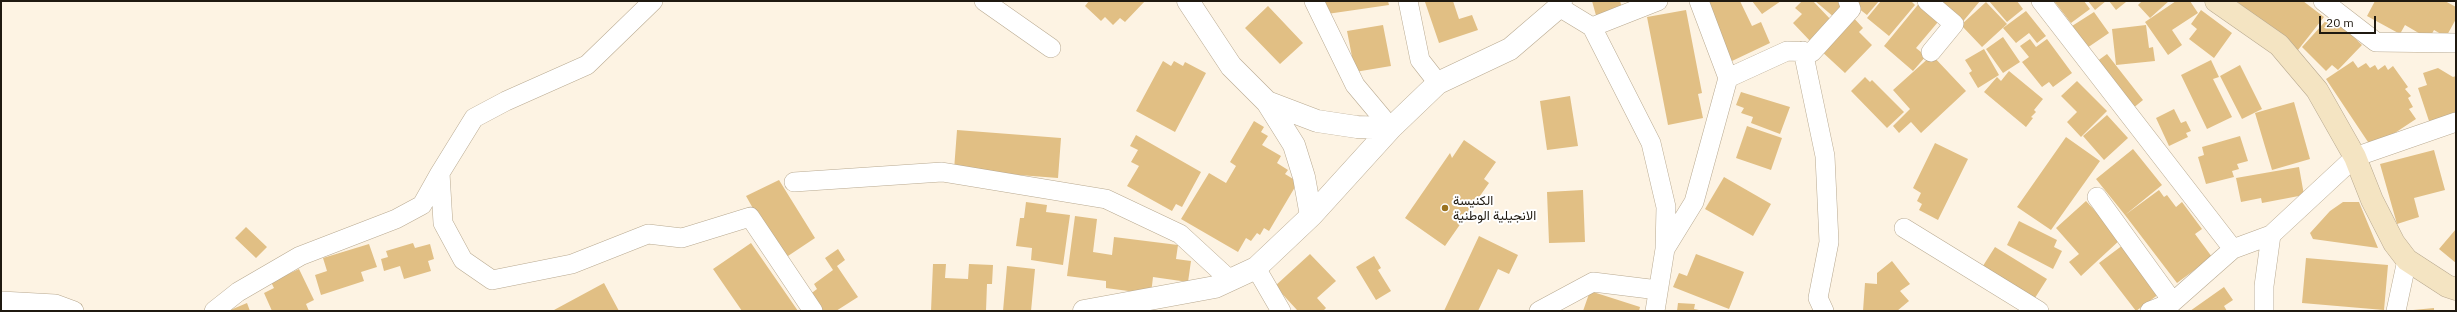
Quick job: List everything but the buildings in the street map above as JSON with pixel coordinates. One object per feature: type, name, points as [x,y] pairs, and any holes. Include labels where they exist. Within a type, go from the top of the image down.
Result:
[{"type":"main road","points":[[2221,3],[2278,44],[2317,90],[2356,157],[2372,200],[2394,243],[2407,260],[2447,286],[2456,289]]},
{"type":"street","points":[[214,311],[238,292],[300,256],[396,219],[422,205],[474,118],[506,101],[587,65],[652,1]]},
{"type":"street","points":[[984,1],[1051,48]]},
{"type":"street","points":[[1188,1],[1230,66],[1267,102],[1294,145],[1304,177],[1311,216]]},
{"type":"street","points":[[1314,1],[1355,85],[1391,128]]},
{"type":"street","points":[[1408,1],[1420,60],[1438,83]]},
{"type":"street","points":[[1592,27],[1658,1]]},
{"type":"street","points":[[1665,249],[1694,202],[1728,78],[1698,1]]},
{"type":"street","points":[[1728,78],[1787,51],[1812,52],[1851,9],[1848,1]]},
{"type":"street","points":[[1927,1],[1954,24],[1931,52]]},
{"type":"street","points":[[2041,1],[2233,249]]},
{"type":"street","points":[[2323,1],[2376,42],[2456,43]]},
{"type":"street","points":[[1084,311],[1215,287],[1256,268],[1311,216],[1391,128],[1438,83],[1510,49],[1560,4],[1592,27],[1651,143],[1666,207],[1665,249],[1655,311]]},
{"type":"street","points":[[1803,51],[1825,156],[1829,242],[1818,298],[1824,311]]},
{"type":"street","points":[[1267,102],[1317,121],[1357,128],[1391,128]]},
{"type":"street","points":[[2150,311],[2172,302],[2233,249],[2271,235],[2356,157],[2456,122]]},
{"type":"street","points":[[794,182],[942,172],[1106,199],[1180,234],[1230,280]]},
{"type":"street","points":[[440,173],[443,223],[463,260],[492,280],[572,264],[648,234],[682,238],[750,217],[813,311]]},
{"type":"street","points":[[2097,197],[2172,302]]},
{"type":"street","points":[[1904,228],[2039,311]]},
{"type":"street","points":[[2264,311],[2264,286],[2271,235]]},
{"type":"street","points":[[2396,311],[2407,260]]},
{"type":"street","points":[[1256,268],[1281,311]]},
{"type":"street","points":[[1539,311],[1594,282],[1658,290]]},
{"type":"street","points":[[1,301],[55,304],[74,311]]},
{"type":"place","name":"الكنيسة الانجيلية الوطنية","points":[[1445,208]]}]
